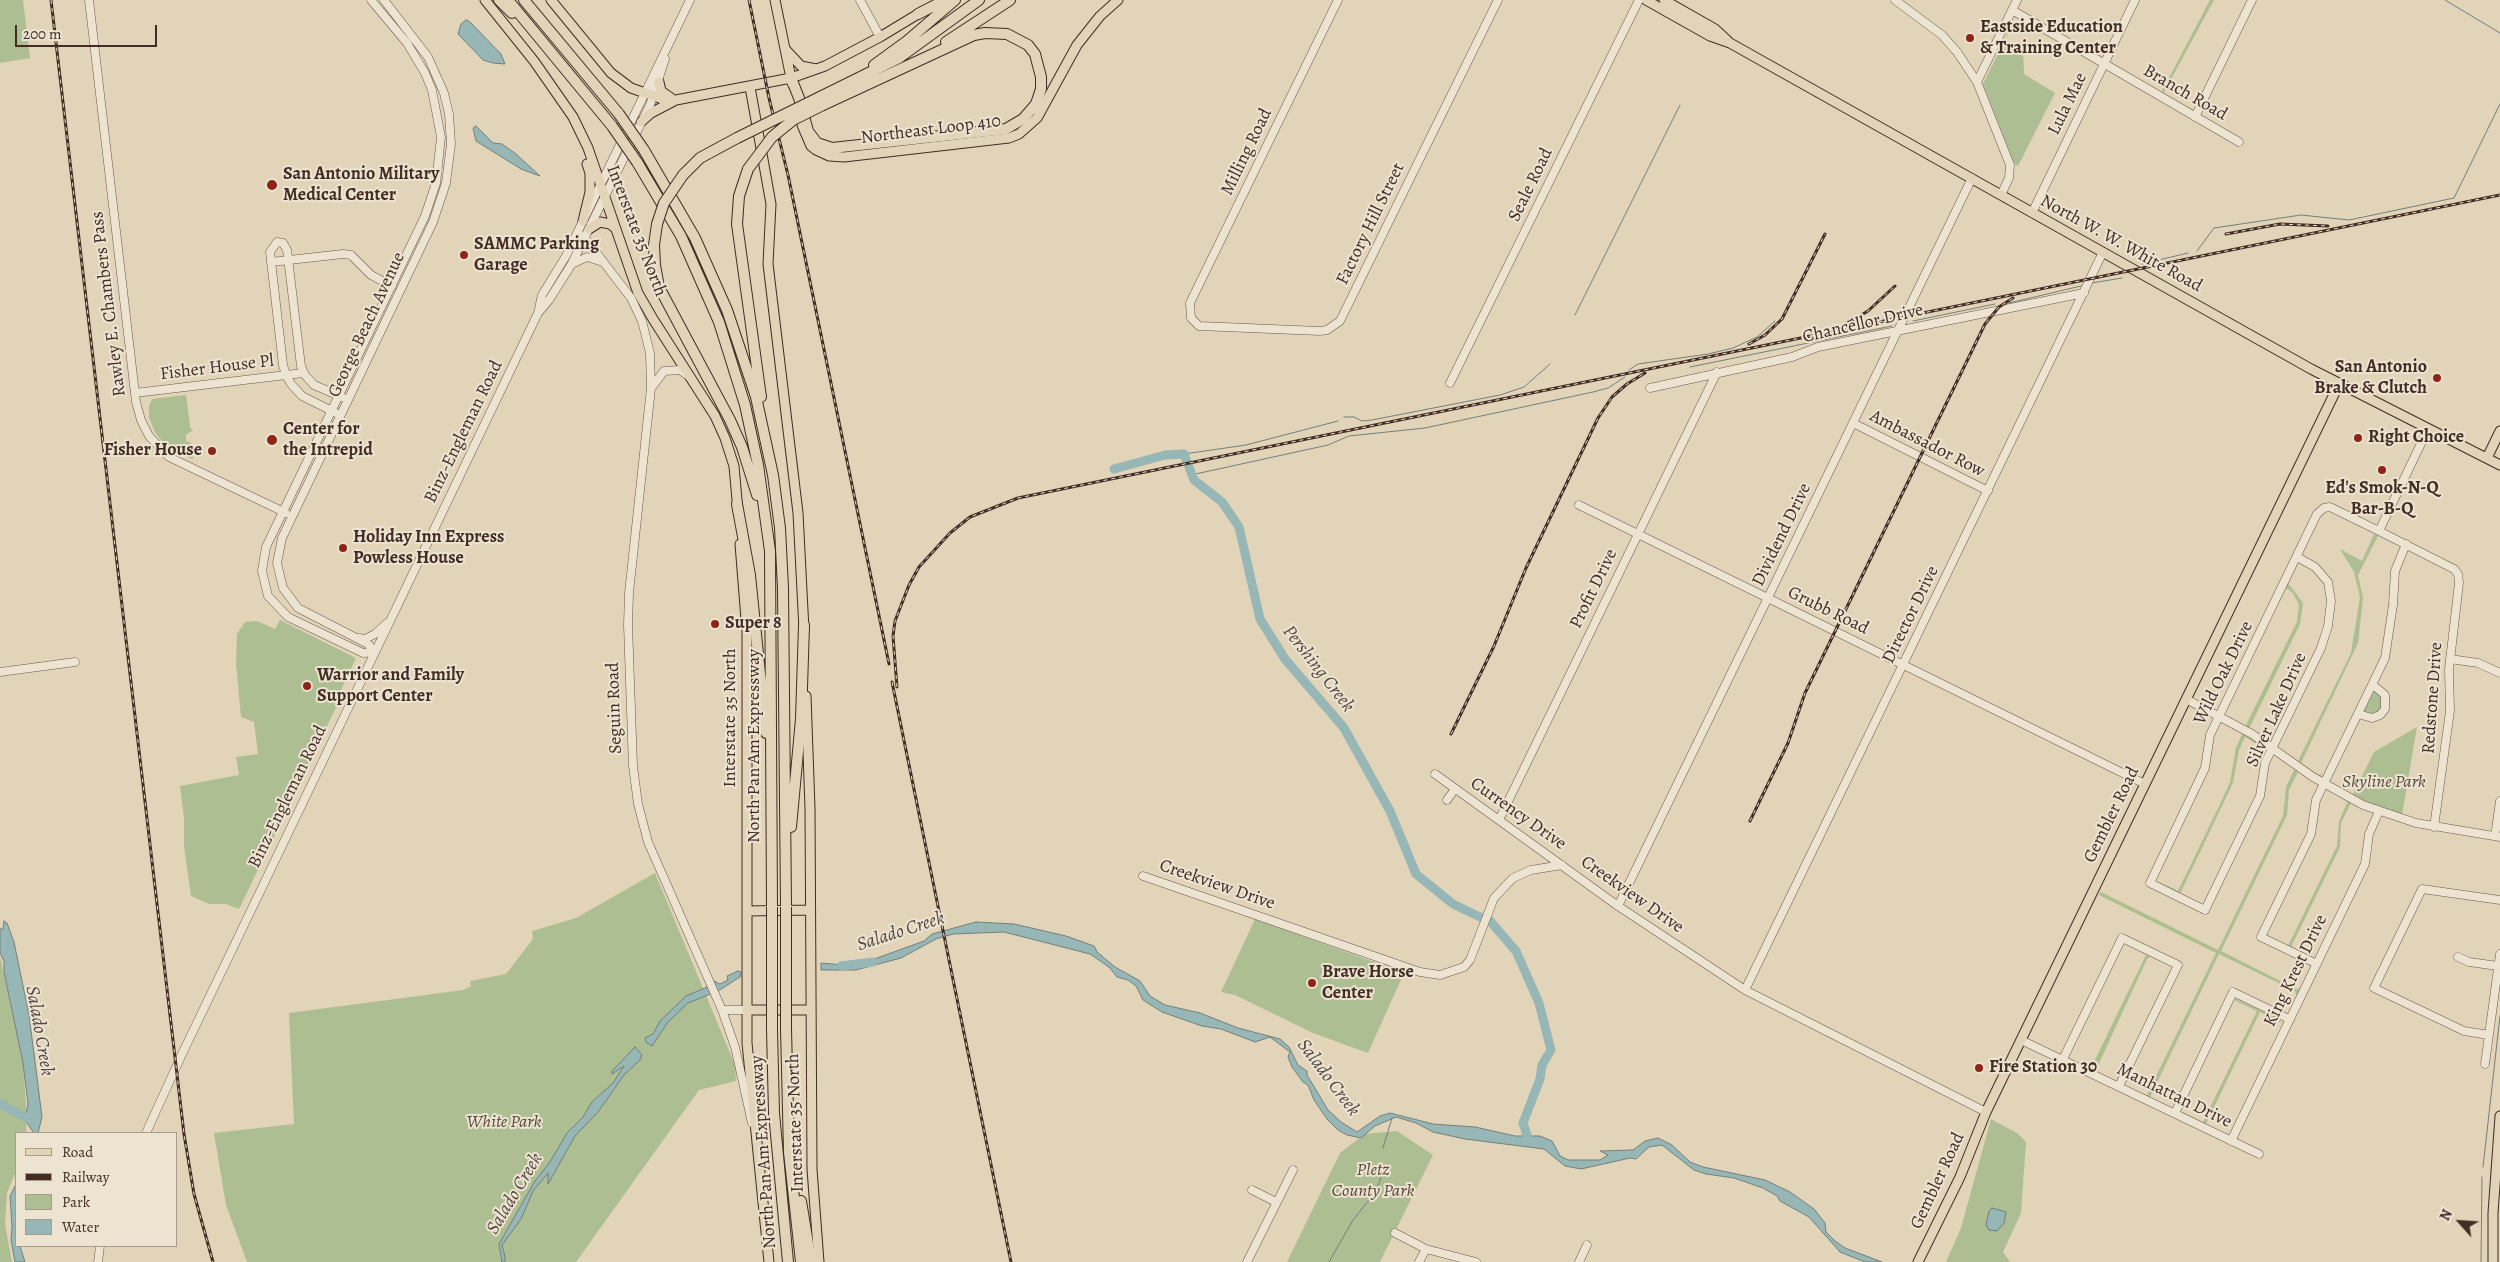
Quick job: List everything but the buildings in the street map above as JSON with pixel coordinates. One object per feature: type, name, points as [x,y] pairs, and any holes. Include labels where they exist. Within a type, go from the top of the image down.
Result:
[{"type":"highway","points":[[498,0],[601,110]]},
{"type":"highway","name":"North Pan Am Expressway","points":[[508,0],[601,110],[637,162],[668,212],[691,257],[724,337],[749,422],[766,516],[771,607],[772,1029],[774,1113],[788,1262]]},
{"type":"highway","name":"North Pan Am Expressway","points":[[526,0],[619,114],[644,150],[683,215],[713,277],[743,354],[760,412],[775,493],[783,571],[787,1113],[801,1262]]},
{"type":"highway","points":[[918,14],[945,0]]},
{"type":"highway","points":[[849,84],[930,22],[955,0]]},
{"type":"highway","points":[[760,412],[761,396],[737,224],[739,196],[748,169],[772,137],[793,120],[849,84],[899,58],[979,0]]},
{"type":"highway","points":[[911,64],[1010,0]]},
{"type":"highway","points":[[766,516],[759,504],[748,465],[734,428],[659,286],[654,265],[657,224],[664,203],[682,175],[700,158],[736,138],[821,101],[911,64],[974,35],[985,33],[1007,34],[1028,46],[1035,54],[1041,77],[1041,89],[1036,104],[1030,113],[1016,125],[1006,129],[832,148],[817,144],[808,131],[800,98],[791,78]]},
{"type":"highway","points":[[737,504],[751,582],[766,741],[772,769]]},
{"type":"highway","points":[[786,880],[798,767],[804,625]]},
{"type":"highway","points":[[787,1113],[811,1262]]},
{"type":"highway","points":[[783,1216],[783,1262]]},
{"type":"main road","name":"Interstate 35 North","points":[[485,0],[534,61],[572,116],[588,148],[638,293],[715,416],[725,438],[734,466],[747,632],[747,1010],[750,1088],[769,1262]]},
{"type":"main road","points":[[551,0],[611,73],[623,83],[653,97],[676,100],[750,87],[791,78],[818,69],[880,37],[918,14],[936,0]]},
{"type":"main road","points":[[775,0],[791,78]]},
{"type":"main road","name":"Northeast Loop 410","points":[[791,78],[804,133],[811,146],[824,155],[844,156],[1009,138],[1020,134],[1037,118],[1082,38],[1100,16],[1118,0]]},
{"type":"main road","name":"North W. W. White Road","points":[[1646,0],[1710,36],[1730,43],[2339,384],[2500,465]]},
{"type":"main road","name":"North W. W. White Road","points":[[1664,0],[1715,29],[1730,43]]},
{"type":"main road","name":"North W. W. White Road","points":[[1679,0],[1694,16]]},
{"type":"main road","points":[[785,50],[801,66],[818,69]]},
{"type":"main road","points":[[659,82],[661,91],[676,100]]},
{"type":"main road","name":"Interstate 35 North","points":[[750,87],[771,204],[768,264],[798,513],[810,808],[812,1169],[820,1262]]},
{"type":"main road","points":[[641,122],[651,113],[676,100]]},
{"type":"main road","points":[[572,116],[590,173],[590,192],[583,221]]},
{"type":"main road","points":[[589,229],[600,222],[610,224],[615,228]]},
{"type":"main road","name":"Gembler Road","points":[[1918,1262],[1945,1207],[1986,1112],[2339,384]]},
{"type":"main road","points":[[2487,458],[2500,431]]},
{"type":"main road","points":[[747,911],[810,910]]},
{"type":"main road","points":[[747,1010],[810,1010]]},
{"type":"main road","points":[[2493,1262],[2493,1213],[2500,1116]]},
{"type":"street","name":"Rawley E. Chambers Pass","points":[[89,0],[138,412],[145,429],[165,454],[293,516]]},
{"type":"street","name":"George Beach Avenue","points":[[371,0],[407,43],[425,73],[435,104],[440,137],[440,161],[431,202],[283,512],[263,559],[263,577],[268,596],[279,609],[294,620],[363,653],[375,652]]},
{"type":"street","name":"George Beach Avenue","points":[[375,652],[368,644],[303,612],[286,594],[279,576],[278,556],[282,538],[433,222],[442,197],[450,162],[448,114],[437,74],[418,41],[384,0]]},
{"type":"street","name":"Binz-Engleman Road","points":[[146,1132],[538,313],[542,295],[577,234],[690,0]]},
{"type":"street","points":[[860,0],[880,37]]},
{"type":"street","name":"Milling Road","points":[[1191,318],[1190,303],[1338,0]]},
{"type":"street","name":"Factory Hill Street","points":[[1191,318],[1205,328],[1320,331],[1327,330],[1340,321],[1498,0]]},
{"type":"street","name":"Seale Road","points":[[1450,383],[1639,0]]},
{"type":"street","points":[[1895,0],[1942,35],[1957,52],[1977,82],[2010,165],[2009,178],[2001,195]]},
{"type":"street","points":[[1977,82],[2017,0]]},
{"type":"street","name":"Lula Mae","points":[[2032,213],[2135,0]]},
{"type":"street","points":[[2195,117],[2252,0]]},
{"type":"street","name":"Branch Road","points":[[2012,10],[2240,142]]},
{"type":"street","name":"Binz-Engleman Road","points":[[538,313],[549,300],[571,265],[605,197],[653,97],[671,40]]},
{"type":"street","name":"Dividend Drive","points":[[1618,906],[1972,178]]},
{"type":"street","name":"Seguin Road","points":[[577,234],[584,238],[630,298],[642,321],[650,353],[650,388],[629,593],[629,681],[633,766],[638,804],[648,842],[718,999],[735,1047],[757,1146]]},
{"type":"street","points":[[341,415],[302,396],[286,375],[283,365],[270,252],[277,242],[286,246],[300,366],[314,385],[348,400]]},
{"type":"street","name":"Director Drive","points":[[1745,990],[2104,252]]},
{"type":"street","points":[[272,262],[343,254],[351,256],[371,275],[392,286]]},
{"type":"street","points":[[571,265],[587,258],[603,262]]},
{"type":"street","name":"Chancellor Drive","points":[[1650,388],[1792,357],[1818,347],[2084,293]]},
{"type":"street","points":[[650,388],[659,374],[664,371],[680,370],[690,377]]},
{"type":"street","name":"Fisher House Pl","points":[[135,393],[304,372]]},
{"type":"street","name":"Profit Drive","points":[[1499,820],[1717,372]]},
{"type":"street","name":"Ambassador Row","points":[[1853,423],[1988,491]]},
{"type":"street","points":[[2317,964],[2261,937],[2309,839],[2312,830],[2314,806],[2373,685],[2387,650],[2395,571],[2406,544],[2379,530],[2428,429]]},
{"type":"street","name":"Grubb Road","points":[[1579,505],[2145,784]]},
{"type":"street","name":"Wild Oak Drive","points":[[2205,910],[2150,883],[2205,768],[2208,758],[2209,739],[2317,514],[2324,508],[2330,507],[2379,530]]},
{"type":"street","name":"Redstone Drive","points":[[2406,544],[2457,571],[2459,583],[2450,659],[2450,711],[2434,827]]},
{"type":"street","name":"Silver Lake Drive","points":[[2205,910],[2260,796],[2263,769],[2272,748],[2325,639],[2331,601],[2328,582],[2315,566],[2297,557]]},
{"type":"street","points":[[356,638],[370,636],[390,620]]},
{"type":"street","points":[[2450,659],[2478,663],[2500,673]]},
{"type":"street","points":[[0,672],[74,662]]},
{"type":"street","points":[[2358,714],[2369,718],[2375,717],[2385,709],[2385,695],[2373,685]]},
{"type":"street","points":[[2186,699],[2220,716],[2272,748],[2324,784],[2379,812],[2434,827],[2498,837],[2500,800]]},
{"type":"street","name":"Currency Drive","points":[[1435,774],[1562,865]]},
{"type":"street","name":"Currency Drive","points":[[1447,800],[1456,789]]},
{"type":"street","name":"King Krest Drive","points":[[2231,1141],[2365,864],[2369,834],[2379,812]]},
{"type":"street","name":"Creekview Drive","points":[[1143,876],[1420,972],[1440,974],[1464,967],[1470,960],[1494,898],[1513,878],[1531,870],[1562,865],[1618,906],[1745,990],[1986,1112]]},
{"type":"street","points":[[2489,1035],[2464,1032],[2374,988],[2422,889],[2500,900]]},
{"type":"street","points":[[2063,1059],[2122,938],[2178,965],[2119,1086]]},
{"type":"street","points":[[2485,1064],[2500,954]]},
{"type":"street","points":[[2458,957],[2469,962],[2498,966]]},
{"type":"street","points":[[2175,1113],[2233,992],[2290,1019]]},
{"type":"street","points":[[722,1010],[747,1010]]},
{"type":"street","name":"Manhattan Drive","points":[[2021,1040],[2259,1154]]},
{"type":"street","points":[[1247,1262],[1292,1170]]},
{"type":"street","points":[[1252,1190],[1276,1202]]},
{"type":"street","points":[[1395,1233],[1426,1249],[1476,1262]]},
{"type":"street","points":[[1579,1262],[1587,1245]]},
{"type":"street","points":[[98,1262],[100,1247]]},
{"type":"street","points":[[1419,1262],[1426,1249]]},
{"type":"green space","points":[[0,0],[23,0],[30,58],[0,63]]},
{"type":"green space","points":[[2210,0],[2214,0],[2163,94],[2161,93]]},
{"type":"green space","points":[[2015,19],[2005,41],[2023,51],[2024,74],[2055,93],[2018,166],[2014,163],[1983,84]]},
{"type":"green space","points":[[186,395],[190,427],[193,430],[186,435],[186,441],[191,443],[193,459],[181,455],[162,441],[156,434],[149,418],[149,407],[152,399]]},
{"type":"green space","points":[[2374,534],[2378,536],[2358,575],[2363,598],[2358,643],[2301,763],[2319,775],[2323,774],[2320,777],[2280,749],[2298,761],[2351,653],[2360,597],[2354,572],[2340,549],[2362,561]]},
{"type":"green space","points":[[2288,583],[2303,603],[2300,624],[2249,729],[2246,727],[2247,723],[2297,622],[2299,605],[2293,593],[2286,588]]},
{"type":"green space","points":[[280,620],[356,658],[341,690],[342,695],[239,909],[226,904],[209,904],[191,896],[184,847],[184,818],[180,786],[239,775],[236,757],[258,754],[254,722],[241,717],[236,664],[237,634],[245,622],[257,621],[275,629]]},
{"type":"green space","points":[[2374,692],[2379,694],[2381,698],[2381,708],[2373,715],[2365,713],[2364,709]]},
{"type":"green space","points":[[2222,723],[2259,743],[2265,749],[2245,737],[2239,750],[2233,783],[2180,894],[2156,880],[2178,891],[2230,782],[2236,748],[2242,734]]},
{"type":"green space","name":"Skyline Park","points":[[2417,727],[2402,815],[2352,796],[2374,752]]},
{"type":"green space","points":[[2294,770],[2298,772],[2289,790],[2287,815],[2221,951],[2296,989],[2301,988],[2297,996],[2295,991],[2219,954],[2149,1099],[2146,1097],[2216,953],[2099,895],[2101,892],[2218,950],[2283,816],[2286,787]]},
{"type":"green space","points":[[2348,801],[2351,803],[2341,823],[2340,847],[2290,949],[2286,947],[2337,846],[2339,821]]},
{"type":"green space","name":"White Park","points":[[655,873],[735,1065],[736,1081],[699,1090],[576,1262],[247,1262],[226,1205],[214,1133],[294,1124],[289,1013],[463,990],[471,986],[470,981],[506,974],[533,939],[532,931],[576,918]]},
{"type":"green space","name":"Brave Horse Center","points":[[1255,919],[1404,973],[1368,1053],[1313,1033],[1235,995],[1221,992]]},
{"type":"green space","points":[[2146,955],[2150,957],[2147,959],[2095,1072],[2090,1070]]},
{"type":"green space","points":[[0,956],[23,1063],[27,1119],[26,1132],[15,1132],[15,1173],[7,1193],[5,1224],[12,1262],[0,1262]]},
{"type":"green space","points":[[2236,999],[2278,1019],[2283,1024],[2260,1012],[2205,1126],[2180,1111],[2203,1122],[2257,1011],[2234,1000]]},
{"type":"green space","points":[[1991,1119],[2017,1133],[2026,1142],[2021,1213],[2003,1252],[2010,1262],[1946,1262],[1961,1228]]},
{"type":"green space","name":"Pletz County Park","points":[[1397,1131],[1433,1155],[1380,1262],[1287,1262],[1340,1153],[1365,1134]]},
{"type":"water","points":[[466,20],[501,54],[505,64],[483,60],[458,34],[461,24]]},
{"type":"water","points":[[476,126],[493,143],[502,144],[540,176],[521,169],[476,141],[473,128]]},
{"type":"water","points":[[4,921],[7,923],[14,942],[29,1015],[42,1117],[38,1132],[33,1132],[25,1120],[28,1104],[23,1063],[4,972],[4,961],[0,953],[0,929],[3,929]]},
{"type":"water","points":[[976,922],[1014,924],[1066,936],[1094,946],[1097,952],[1115,967],[1140,981],[1150,996],[1165,1005],[1200,1013],[1238,1028],[1280,1039],[1289,1047],[1298,1065],[1307,1071],[1307,1075],[1328,1110],[1341,1122],[1357,1132],[1380,1116],[1390,1113],[1433,1124],[1475,1127],[1515,1136],[1540,1136],[1552,1141],[1560,1156],[1568,1160],[1600,1160],[1608,1155],[1600,1151],[1633,1150],[1645,1141],[1658,1138],[1672,1145],[1690,1162],[1703,1167],[1765,1180],[1790,1192],[1814,1209],[1825,1223],[1826,1232],[1835,1241],[1845,1248],[1882,1262],[1865,1262],[1840,1252],[1809,1217],[1780,1201],[1777,1196],[1763,1188],[1734,1178],[1706,1174],[1694,1170],[1662,1145],[1649,1147],[1636,1159],[1630,1158],[1581,1169],[1565,1166],[1544,1149],[1465,1139],[1433,1132],[1416,1123],[1396,1117],[1375,1126],[1361,1138],[1347,1135],[1338,1130],[1327,1119],[1314,1100],[1308,1085],[1303,1082],[1292,1067],[1288,1057],[1290,1052],[1270,1037],[1255,1042],[1221,1029],[1202,1026],[1162,1012],[1143,1000],[1136,986],[1128,980],[1117,977],[1109,967],[1090,954],[1004,932],[953,934],[936,939],[901,958],[856,970],[821,970],[821,963],[855,966],[924,941],[932,934]]},
{"type":"water","points":[[738,971],[741,972],[740,977],[718,991],[688,1003],[668,1022],[652,1046],[646,1042],[645,1038],[653,1034],[660,1021],[686,996],[705,988],[714,981],[720,984],[728,980],[727,976]]},
{"type":"water","points":[[635,1047],[642,1055],[640,1060],[624,1075],[598,1112],[575,1136],[548,1184],[548,1173],[533,1191],[521,1219],[502,1245],[505,1262],[502,1262],[499,1244],[535,1181],[550,1162],[567,1133],[583,1117],[592,1102],[613,1083],[624,1066],[612,1074],[612,1071]]},
{"type":"water","points":[[15,1186],[15,1247],[20,1247],[25,1262],[15,1262],[11,1240],[10,1196]]},
{"type":"water","points":[[1992,1208],[2006,1212],[2004,1223],[1997,1231],[1989,1230],[1986,1225],[1989,1211]]},
{"type":"waterway","points":[[2445,0],[2500,33]]},
{"type":"waterway","points":[[2197,251],[2214,228],[2301,215],[2349,220],[2454,198],[2500,104]]},
{"type":"waterway","points":[[1575,315],[1680,105]]},
{"type":"waterway","points":[[2142,264],[2188,253]]},
{"type":"waterway","points":[[2092,283],[2122,278]]},
{"type":"waterway","points":[[2009,303],[2081,286]]},
{"type":"waterway","points":[[1913,321],[1995,304]]},
{"type":"waterway","points":[[1629,370],[1638,364],[1708,354],[1733,348],[1757,337],[1775,321]]},
{"type":"waterway","points":[[1690,367],[1892,326]]},
{"type":"waterway","points":[[1344,417],[1354,417],[1362,421],[1372,420],[1500,395],[1524,387],[1550,364]]},
{"type":"waterway","points":[[1191,475],[1328,445],[1349,436],[1425,428],[1593,392],[1608,388],[1625,377]]},
{"type":"waterway","points":[[1184,454],[1246,445],[1338,421]]},
{"type":"waterway","name":"Pershing Creek","points":[[1114,469],[1165,455],[1184,454],[1194,480],[1222,502],[1239,527],[1260,619],[1285,659],[1344,728],[1390,811],[1416,874],[1453,904],[1482,918]]},
{"type":"waterway","name":"Pershing Creek","points":[[1490,921],[1516,951],[1539,1003],[1551,1050],[1542,1065],[1540,1079],[1523,1123],[1529,1141]]},
{"type":"waterway","name":"Salado Creek","points":[[841,966],[873,962]]},
{"type":"waterway","points":[[2483,1167],[2500,1016]]},
{"type":"waterway","points":[[0,1104],[35,1122]]},
{"type":"waterway","points":[[1383,1148],[1392,1118]]},
{"type":"waterway","points":[[1329,1262],[1353,1220],[1373,1195],[1380,1181],[1383,1164]]},
{"type":"waterway","points":[[2481,1262],[2482,1177]]},
{"type":"railway","points":[[51,0],[184,1134],[194,1194],[213,1262]]},
{"type":"railway","points":[[749,0],[769,98],[788,175],[889,664]]},
{"type":"railway","points":[[897,687],[893,636],[895,621],[909,585],[919,567],[950,533],[970,517],[1018,498],[2500,195]]},
{"type":"railway","points":[[2226,234],[2280,224],[2328,226]]},
{"type":"railway","points":[[1749,344],[1765,335],[1782,319],[1825,234]]},
{"type":"railway","points":[[1846,324],[1868,311],[1895,286]]},
{"type":"railway","points":[[1750,821],[1788,743],[1805,693],[1985,324],[1999,307],[2013,298]]},
{"type":"railway","points":[[1451,734],[1494,646],[1526,568],[1598,418],[1612,397],[1627,384],[1645,373]]},
{"type":"railway","points":[[892,682],[1011,1262]]},
{"type":"place","name":"Eastside Education & Training Center","points":[[1970,38]]},
{"type":"place","name":"San Antonio Military Medical Center","points":[[272,185]]},
{"type":"place","name":"SAMMC Parking Garage","points":[[464,255]]},
{"type":"place","name":"San Antonio Brake & Clutch","points":[[2437,378]]},
{"type":"place","name":"Right Choice","points":[[2358,438]]},
{"type":"place","name":"Center for the Intrepid","points":[[272,440]]},
{"type":"place","name":"Fisher House","points":[[212,451]]},
{"type":"place","name":"Ed's Smok-N-Q Bar-B-Q","points":[[2382,470]]},
{"type":"place","name":"Holiday Inn Express Powless House","points":[[343,548]]},
{"type":"place","name":"Super 8","points":[[715,624]]},
{"type":"place","name":"Warrior and Family Support Center","points":[[307,686]]},
{"type":"place","name":"Brave Horse Center","points":[[1312,983]]},
{"type":"place","name":"Fire Station 30","points":[[1979,1068]]}]
